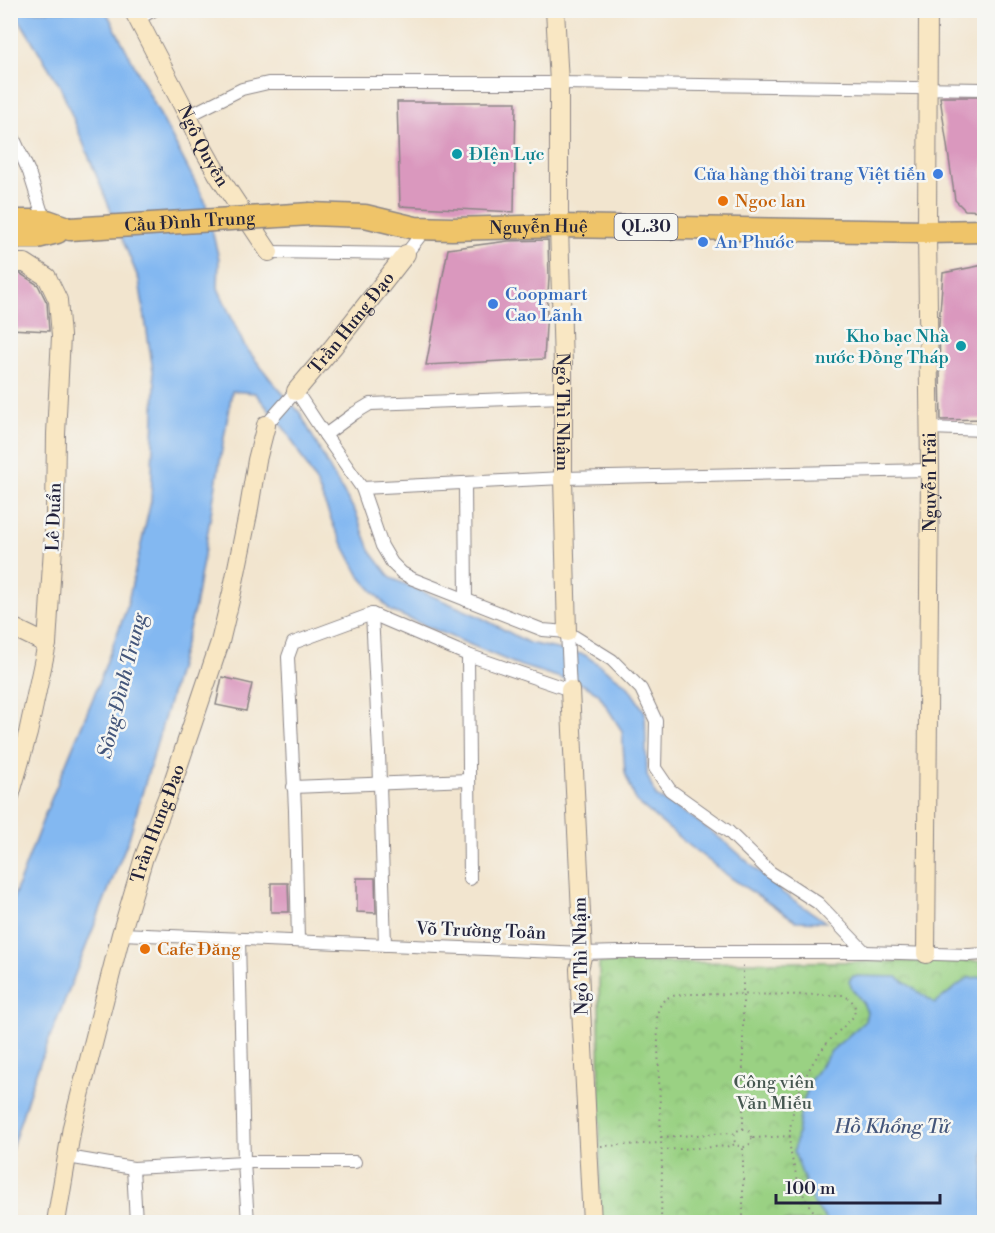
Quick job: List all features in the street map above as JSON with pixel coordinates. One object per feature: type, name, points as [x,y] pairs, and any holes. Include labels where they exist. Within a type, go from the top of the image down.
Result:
[{"type":"highway","name":"Nguyễn Huệ","points":[[310,214],[365,216],[415,228],[497,229],[559,226],[984,231]]},
{"type":"highway","name":"Cầu Đình Trung","points":[[70,229],[310,214]]},
{"type":"highway","name":"QL.30","points":[[10,221],[47,221],[70,229]]},
{"type":"highway","name":"QL.30","points":[[10,237],[37,237],[70,229]]},
{"type":"street","points":[[135,15],[154,10]]},
{"type":"street","name":"Ngô Thì Nhậm","points":[[555,10],[559,83],[559,226],[567,632]]},
{"type":"street","name":"Nguyễn Trãi","points":[[926,954],[930,470],[927,232],[928,10]]},
{"type":"street","name":"Ngô Quyền","points":[[135,15],[218,175],[269,252],[406,254]]},
{"type":"street","points":[[188,116],[242,89],[268,83],[559,83],[984,89]]},
{"type":"street","points":[[10,130],[47,221]]},
{"type":"street","points":[[406,254],[426,228]]},
{"type":"street","name":"Trần Hưng Đạo","points":[[296,391],[406,254]]},
{"type":"street","name":"Lê Duẩn","points":[[10,263],[25,263],[46,277],[58,300],[61,336],[55,515],[47,644],[28,733],[10,796]]},
{"type":"street","points":[[266,425],[296,391],[362,488],[382,546],[392,563],[402,573],[543,630],[567,632],[612,660],[641,689],[656,721],[656,768],[670,790],[729,832],[770,872],[818,903],[865,952]]},
{"type":"street","points":[[325,435],[370,404],[563,397]]},
{"type":"street","name":"Trần Hưng Đạo","points":[[56,1222],[72,1127],[121,934],[144,857],[173,782],[220,642],[266,425]]},
{"type":"street","points":[[930,428],[984,430]]},
{"type":"street","points":[[362,488],[563,478],[930,470]]},
{"type":"street","points":[[465,483],[466,600]]},
{"type":"street","points":[[298,941],[288,657],[292,643],[372,614],[468,655],[570,690],[567,632]]},
{"type":"street","points":[[372,614],[385,945]]},
{"type":"street","points":[[10,626],[47,644]]},
{"type":"street","points":[[468,655],[470,879]]},
{"type":"street","name":"Ngô Thì Nhậm","points":[[570,690],[583,953],[579,969],[592,1222]]},
{"type":"street","points":[[293,787],[469,780]]},
{"type":"street","name":"Võ Trường Toản","points":[[121,934],[583,953],[619,951],[984,954]]},
{"type":"street","points":[[239,939],[244,1162],[248,1222]]},
{"type":"street","points":[[68,1157],[133,1168],[244,1162],[355,1162]]},
{"type":"street","points":[[133,1168],[136,1222]]},
{"type":"path","points":[[743,952],[743,1129]]},
{"type":"path","points":[[660,1222],[661,1137],[657,1015],[659,1006],[670,996],[743,994],[843,995],[854,1003],[856,1010],[853,1017],[821,1050],[805,1077],[792,1124],[790,1146],[794,1164],[807,1202],[823,1222]]},
{"type":"path","points":[[735,1144],[735,1134],[739,1130],[748,1130],[753,1138]]},
{"type":"path","points":[[661,1137],[735,1134]]},
{"type":"path","points":[[753,1138],[791,1136]]},
{"type":"path","points":[[661,1150],[735,1144],[743,1148],[749,1146],[753,1138]]},
{"type":"path","points":[[588,1147],[661,1143]]},
{"type":"path","points":[[743,1148],[743,1222]]},
{"type":"shaded area","points":[[981,835],[984,835],[984,933],[981,933]]},
{"type":"green space","name":"Công viên Văn Miếu","points":[[984,961],[984,1222],[600,1222],[599,963]]},
{"type":"water","name":"Sông Đình Trung","points":[[14,11],[106,11],[205,201],[219,259],[218,288],[244,345],[300,413],[356,513],[371,552],[391,578],[480,617],[529,643],[585,655],[627,685],[645,712],[647,775],[656,796],[696,820],[730,846],[783,893],[826,922],[796,921],[731,878],[636,801],[625,773],[622,731],[598,693],[584,685],[518,665],[391,611],[361,578],[335,529],[316,482],[287,432],[255,393],[232,391],[195,607],[169,702],[129,838],[34,1078],[11,1151],[11,904],[126,610],[151,501],[155,384],[139,280],[60,86]]},
{"type":"water","name":"Hồ Khổng Tử","points":[[853,976],[897,977],[935,1003],[968,978],[984,977],[984,1222],[828,1222],[812,1201],[794,1152],[801,1110],[810,1081],[831,1051],[865,1021],[867,1012],[849,981]]},
{"type":"building","points":[[940,97],[984,97],[984,211],[965,210],[955,200]]},
{"type":"building","name":"ĐIện Lực","points":[[397,102],[516,102],[514,212],[400,206]]},
{"type":"building","name":"Coopmart Cao Lãnh","points":[[548,240],[549,278],[544,359],[426,365],[448,249],[508,241]]},
{"type":"building","name":"Kho bạc Nhà nước Đồng Tháp","points":[[984,265],[984,419],[941,420],[939,324],[943,273]]},
{"type":"building","points":[[10,274],[21,274],[38,285],[47,303],[49,331],[10,329]]},
{"type":"building","points":[[222,677],[252,684],[246,711],[216,705]]},
{"type":"building","points":[[357,878],[375,878],[376,913],[357,912]]},
{"type":"building","points":[[271,883],[288,883],[289,912],[271,912]]},
{"type":"place","name":"ĐIện Lực","points":[[457,154]]},
{"type":"place","name":"Cửa hàng thời trang Việt tiến","points":[[938,174]]},
{"type":"place","name":"Ngoc lan","points":[[723,201]]},
{"type":"place","name":"An Phước","points":[[703,242]]},
{"type":"place","name":"Coopmart Cao Lãnh","points":[[493,304]]},
{"type":"place","name":"Kho bạc Nhà nước Đồng Tháp","points":[[961,346]]},
{"type":"place","name":"Cafe Đăng","points":[[145,949]]}]
